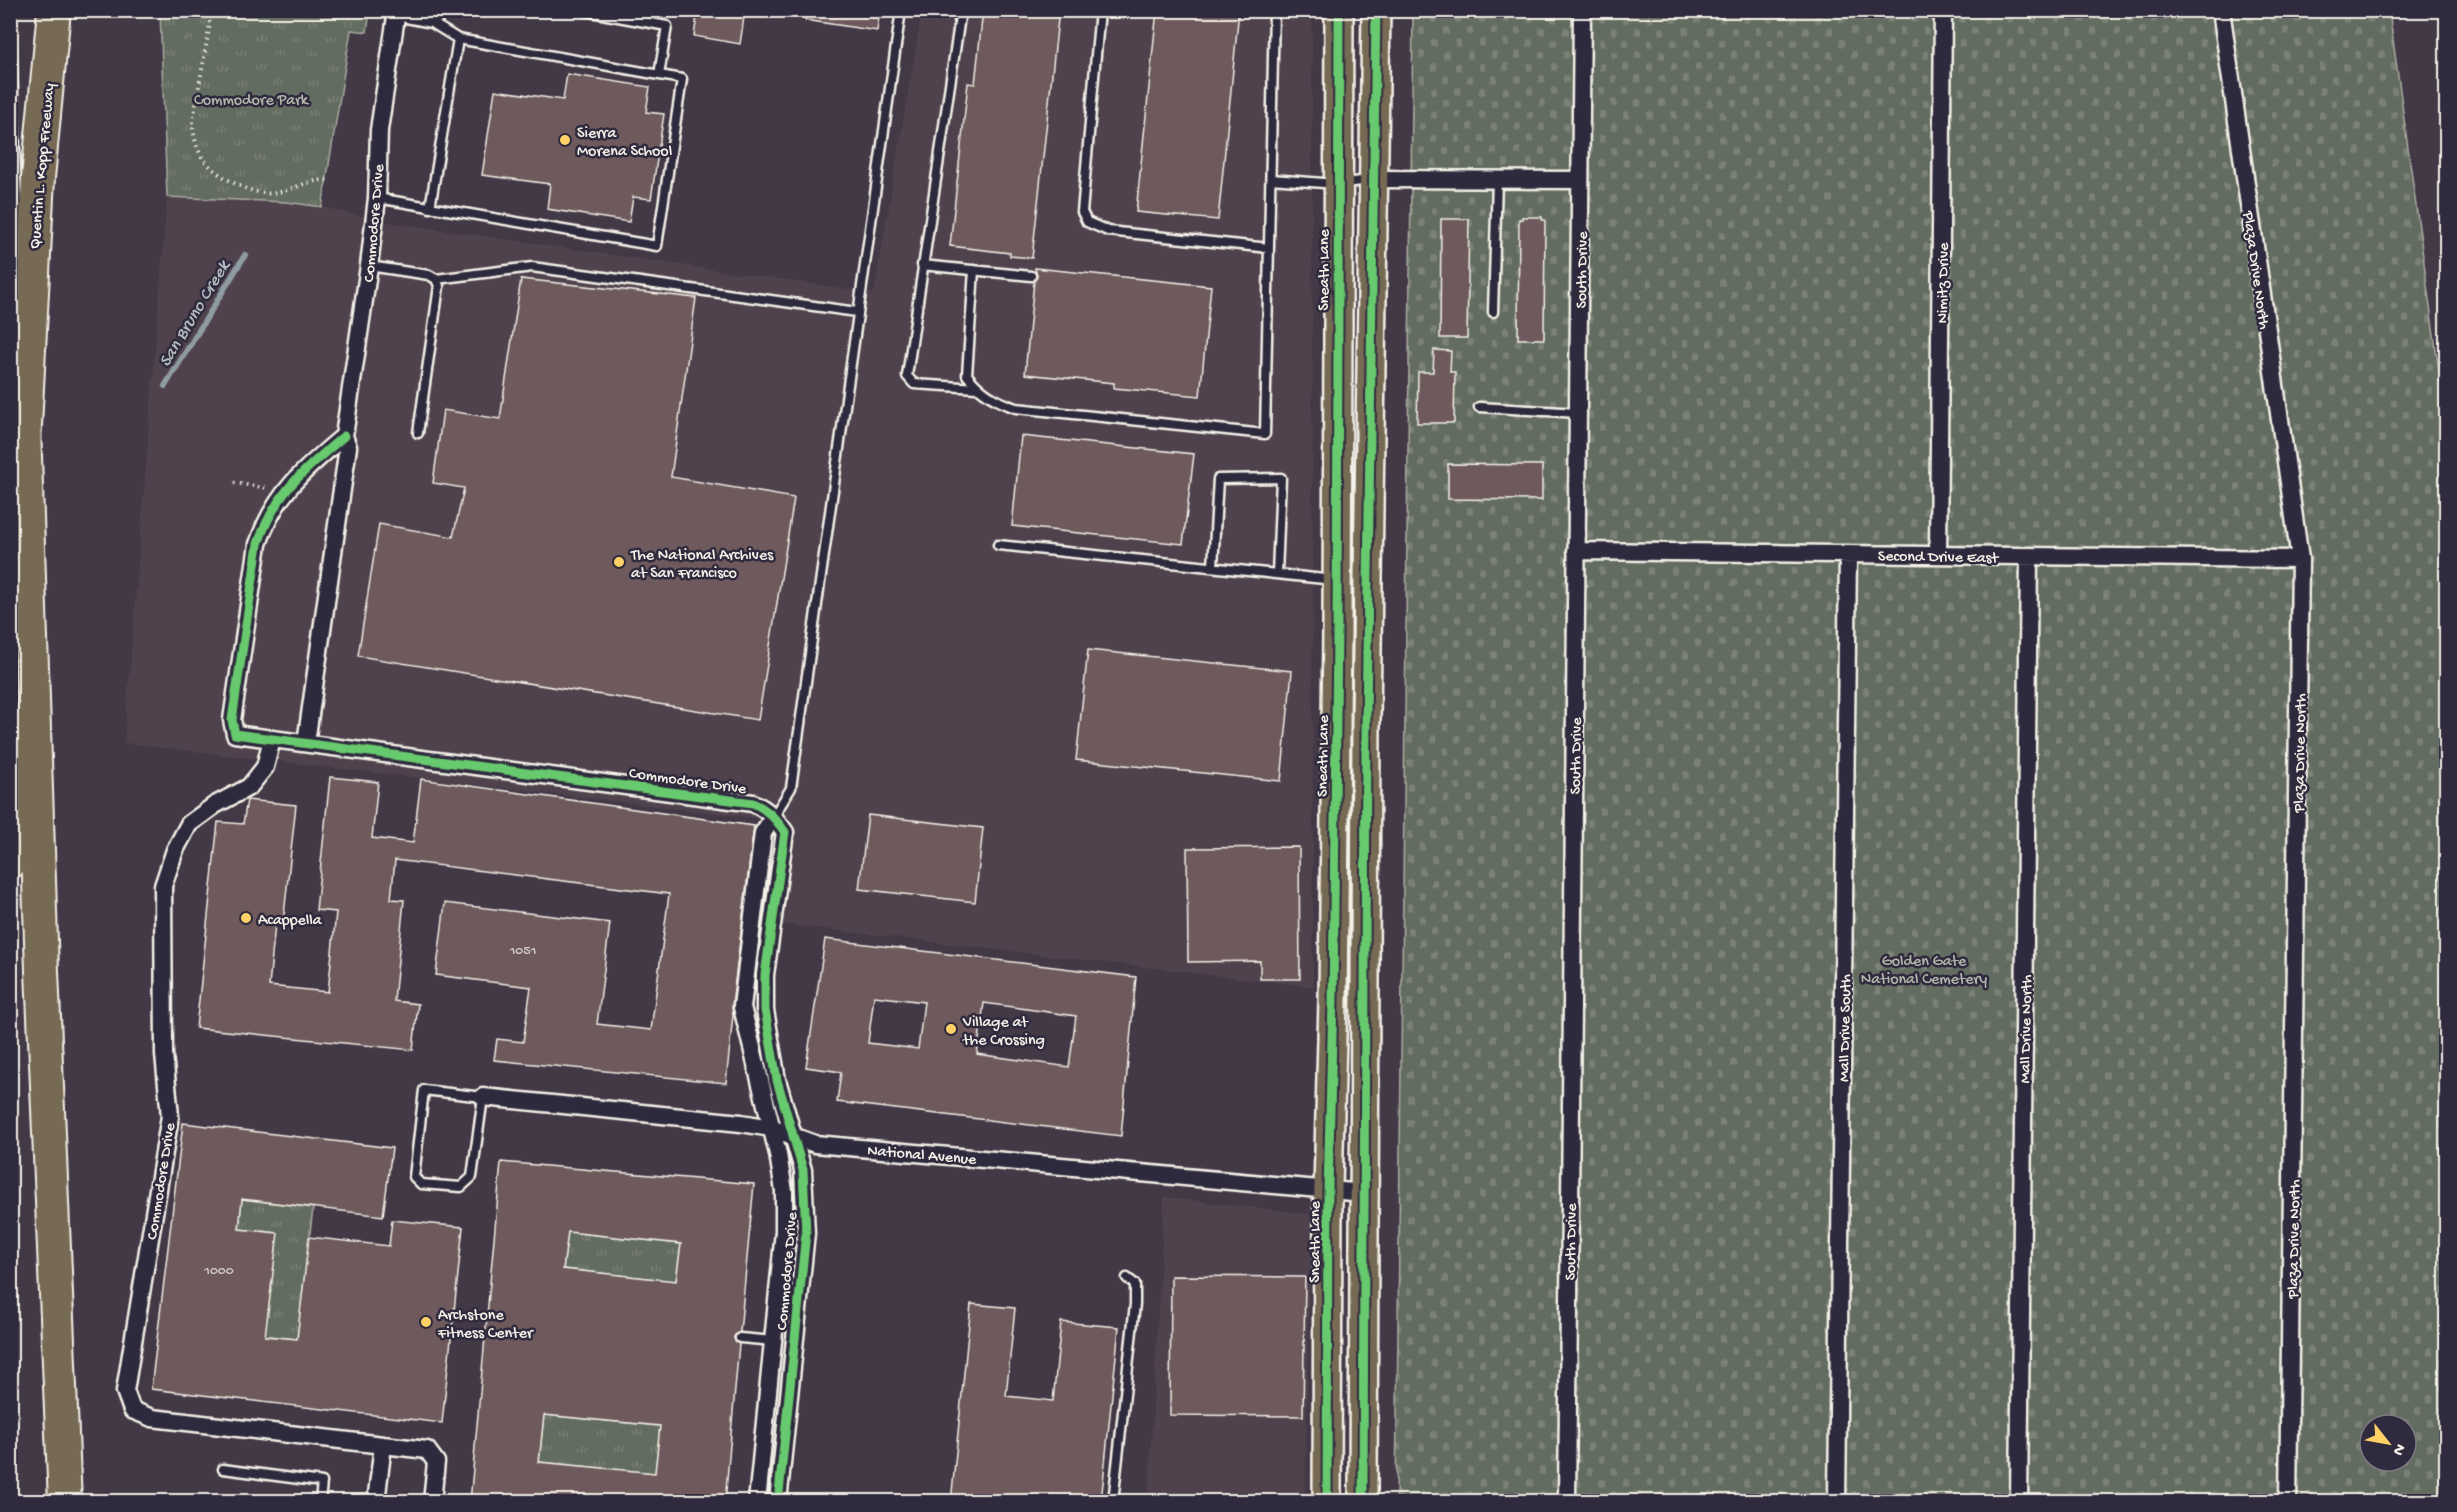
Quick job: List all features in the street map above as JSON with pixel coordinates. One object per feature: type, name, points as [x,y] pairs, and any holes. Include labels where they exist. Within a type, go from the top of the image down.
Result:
[{"type":"highway","name":"Quentin L. Kopp Freeway","points":[[10,862],[24,425],[38,178],[54,10]]},
{"type":"highway","points":[[24,425],[42,971],[65,1502]]},
{"type":"main road","name":"Sneath Lane","points":[[1327,1502],[1328,1189],[1333,1000],[1338,580],[1339,10]]},
{"type":"main road","points":[[1363,1502],[1366,734],[1376,10]]},
{"type":"street","name":"South Drive","points":[[1567,1502],[1582,10]]},
{"type":"street","name":"Nimitz Drive","points":[[1938,555],[1943,10]]},
{"type":"street","name":"Plaza Drive North","points":[[2221,10],[2300,559],[2289,1502]]},
{"type":"street","name":"Commodore Drive","points":[[306,743],[348,447],[344,436],[369,266],[377,198],[379,130],[396,13]]},
{"type":"street","points":[[1374,179],[1580,180]]},
{"type":"street","name":"Commodore Drive","points":[[344,436],[299,475],[278,500],[265,522],[258,544],[232,720],[235,734],[753,803],[774,816],[785,832],[765,975],[765,1010],[777,1080],[795,1138],[804,1179],[806,1233],[778,1502]]},
{"type":"street","name":"Second Drive East","points":[[1576,551],[2300,559]]},
{"type":"street","name":"Mall Drive South","points":[[1837,1502],[1848,554]]},
{"type":"street","name":"Mall Drive North","points":[[2019,1502],[2029,556]]},
{"type":"street","name":"Commodore Drive","points":[[272,739],[265,766],[249,788],[215,805],[189,824],[175,850],[163,886],[164,1054],[170,1116],[124,1391],[132,1410],[152,1418],[427,1450],[436,1462],[432,1502]]},
{"type":"street","name":"Commodore Drive","points":[[757,1502],[784,1231],[784,1191],[778,1154],[742,1007],[763,832],[774,816]]},
{"type":"street","name":"National Avenue","points":[[483,1097],[741,1123],[771,1128],[814,1144],[1364,1192]]},
{"type":"street","points":[[773,1341],[794,1344]]},
{"type":"street","points":[[376,1502],[383,1445]]},
{"type":"lane","points":[[432,23],[449,10]]},
{"type":"lane","points":[[580,10],[667,26],[659,75]]},
{"type":"lane","points":[[774,816],[791,788],[901,10]]},
{"type":"lane","points":[[961,10],[907,376],[914,384],[977,388]]},
{"type":"lane","points":[[1100,10],[1082,212],[1087,222],[1108,231],[1269,248]]},
{"type":"lane","points":[[974,270],[967,375],[977,388],[995,400],[1016,408],[1265,434],[1274,10]]},
{"type":"lane","points":[[10,11],[19,271]]},
{"type":"lane","points":[[377,198],[657,246],[682,79],[458,39],[432,23],[396,13]]},
{"type":"lane","points":[[430,208],[458,39]]},
{"type":"lane","points":[[1271,178],[1337,184],[1374,179]]},
{"type":"lane","points":[[1493,312],[1497,180]]},
{"type":"lane","points":[[922,265],[1031,276]]},
{"type":"lane","points":[[369,266],[429,275],[436,279],[532,267],[857,312]]},
{"type":"lane","points":[[418,433],[439,286],[436,279]]},
{"type":"lane","points":[[21,318],[24,425]]},
{"type":"lane","points":[[1479,407],[1578,413]]},
{"type":"lane","points":[[1213,567],[1218,479],[1281,478],[1278,574]]},
{"type":"lane","points":[[998,545],[1338,580]]},
{"type":"lane","name":"National Avenue","points":[[424,1090],[483,1097],[472,1177],[461,1187],[421,1184],[414,1177],[424,1090]]},
{"type":"lane","points":[[1113,1502],[1134,1304],[1135,1284],[1127,1278]]},
{"type":"lane","points":[[740,1338],[773,1341]]},
{"type":"lane","points":[[223,1469],[322,1482],[320,1502]]},
{"type":"path","points":[[205,10],[210,23],[193,122],[193,136],[203,158],[219,173],[240,186],[262,194],[276,193],[316,179],[330,180]]},
{"type":"path","points":[[234,483],[270,488]]},
{"type":"shaded area","points":[[922,11],[1312,11],[1313,987],[746,920],[763,819],[124,743],[167,197],[286,202],[322,207],[388,222],[874,293]]},
{"type":"shaded area","points":[[1164,1197],[1311,1214],[1305,1501],[1148,1502]]},
{"type":"green space","name":"Commodore Park","points":[[160,11],[370,11],[367,32],[351,30],[322,207],[286,202],[167,197]]},
{"type":"green space","name":"Golden Gate National Cemetery","points":[[1413,11],[2389,11],[2446,422],[2446,1501],[1396,1502]]},
{"type":"green space","points":[[242,1199],[313,1208],[297,1339],[228,1331],[277,1233],[239,1229]]},
{"type":"green space","points":[[568,1232],[681,1244],[676,1281],[563,1269]]},
{"type":"green space","points":[[544,1415],[660,1426],[655,1473],[539,1462]]},
{"type":"building","points":[[698,10],[745,10],[740,44],[694,36]]},
{"type":"building","points":[[806,10],[880,10],[877,31],[805,20]]},
{"type":"building","points":[[983,10],[1059,10],[1032,258],[950,246],[968,83],[975,84]]},
{"type":"building","points":[[1157,10],[1239,10],[1218,220],[1136,212]]},
{"type":"building","points":[[567,74],[650,87],[646,112],[664,114],[651,199],[633,197],[629,222],[547,209],[550,184],[482,175],[495,90],[563,100]]},
{"type":"building","points":[[1522,217],[1542,217],[1542,220],[1545,220],[1544,339],[1518,339],[1519,219],[1523,219]]},
{"type":"building","points":[[1441,219],[1469,219],[1467,338],[1440,338]]},
{"type":"building","points":[[1035,268],[1211,286],[1200,396],[1114,388],[1114,383],[1025,374],[1034,281],[1037,276]]},
{"type":"building","points":[[521,279],[696,298],[671,477],[794,498],[758,720],[358,656],[379,524],[453,537],[464,488],[433,483],[443,410],[500,419]]},
{"type":"building","points":[[1434,350],[1451,351],[1450,372],[1455,372],[1454,423],[1417,423],[1418,372],[1433,372]]},
{"type":"building","points":[[1021,436],[1194,454],[1183,544],[1012,526]]},
{"type":"building","points":[[1448,464],[1542,465],[1542,500],[1448,499]]},
{"type":"building","points":[[1088,650],[1292,671],[1281,781],[1076,760]]},
{"type":"building","points":[[330,777],[378,782],[372,838],[413,843],[421,779],[754,826],[732,1006],[726,1083],[494,1060],[497,1039],[523,1042],[531,987],[436,975],[445,903],[610,923],[597,1024],[651,1030],[669,894],[395,860],[391,899],[404,900],[394,1001],[418,1004],[413,1050],[196,1028],[218,822],[243,824],[247,800],[296,805],[283,924],[275,924],[269,986],[328,992],[336,912],[316,910]]},
{"type":"building","points":[[868,815],[983,828],[975,902],[859,889]]},
{"type":"building","points":[[1299,847],[1300,979],[1260,979],[1260,961],[1188,962],[1187,848]]},
{"type":"building","name":"Village at the Crossing","points":[[825,939],[1136,977],[1121,1136],[837,1102],[841,1072],[806,1067]],"holes":[[[874,996],[924,1002],[918,1049],[868,1043]],[[984,1003],[1076,1016],[1069,1067],[977,1054]]]},
{"type":"building","points":[[183,1123],[392,1148],[383,1216],[242,1199],[239,1229],[278,1233],[265,1336],[297,1339],[309,1237],[389,1246],[392,1220],[463,1227],[442,1423],[151,1389]]},
{"type":"building","points":[[501,1162],[754,1184],[740,1332],[734,1337],[739,1344],[725,1502],[470,1502]],"holes":[[[568,1232],[681,1244],[676,1281],[563,1269]],[[544,1415],[660,1426],[655,1473],[539,1462]]]},
{"type":"building","points":[[1171,1276],[1305,1277],[1303,1416],[1170,1415]]},
{"type":"building","points":[[971,1304],[1015,1308],[1006,1396],[1053,1401],[1061,1322],[1119,1327],[1101,1502],[951,1502]]},
{"type":"waterway","name":"San Bruno Creek","points":[[165,386],[245,255]]},
{"type":"cycle path","points":[[1327,1502],[1328,1189],[1333,1000],[1337,631],[1339,10]]},
{"type":"cycle path","points":[[1363,1502],[1366,722],[1376,10]]},
{"type":"cycle path","points":[[344,436],[316,460],[282,496],[258,544],[232,720],[235,734],[753,803],[771,815],[785,832],[765,975],[765,1010],[777,1080],[803,1170],[806,1233],[778,1502]]},
{"type":"place","name":"Sierra Morena School","points":[[565,140]]},
{"type":"place","name":"The National Archives at San Francisco","points":[[619,562]]},
{"type":"place","name":"Acappella","points":[[246,918]]},
{"type":"place","name":"Village at the Crossing","points":[[951,1029]]},
{"type":"place","name":"Archstone Fitness Center","points":[[426,1322]]}]
